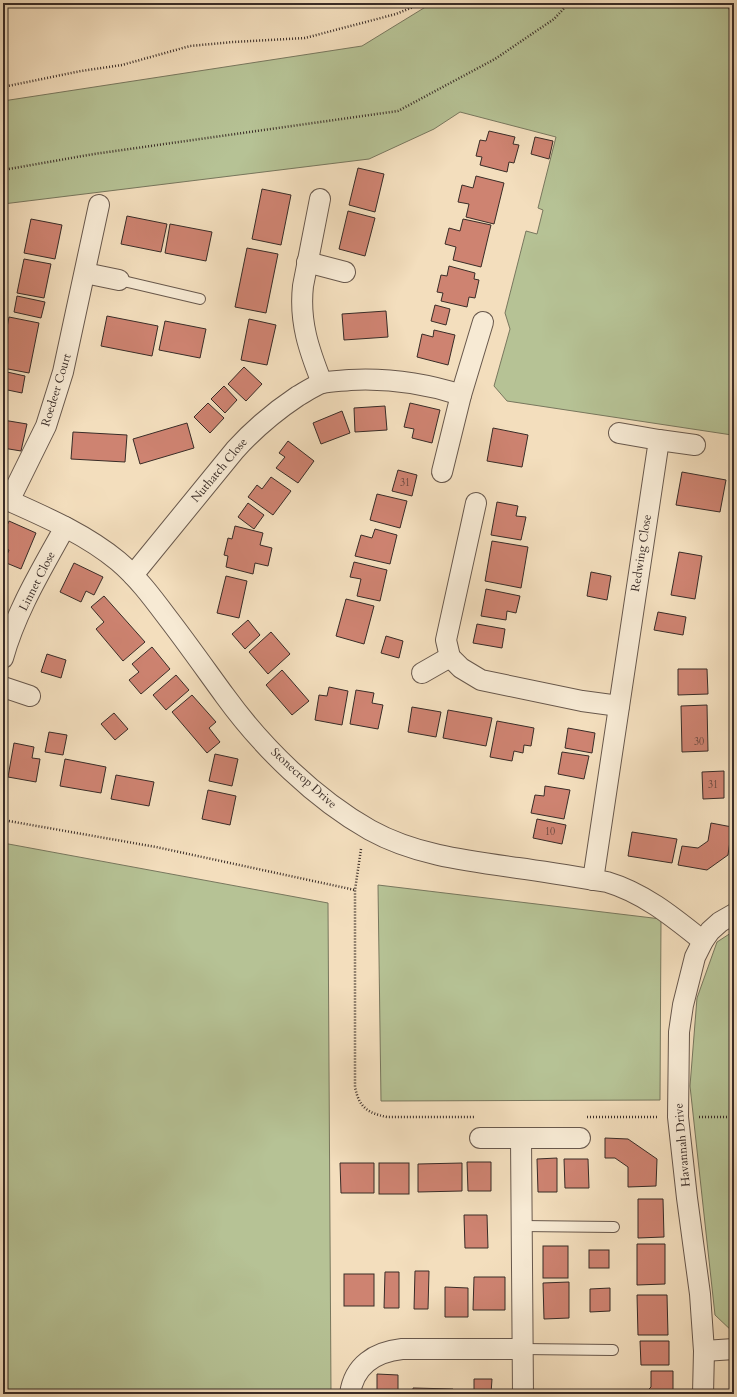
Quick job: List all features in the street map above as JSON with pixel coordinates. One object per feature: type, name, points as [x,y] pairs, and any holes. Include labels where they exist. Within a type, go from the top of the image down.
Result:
[{"type":"street","points":[[320,199],[301,300],[305,337],[322,383]]},
{"type":"street","name":"Roedeer Court","points":[[6,500],[46,426],[63,372],[99,205]]},
{"type":"street","points":[[307,262],[345,272]]},
{"type":"street","points":[[84,273],[119,280]]},
{"type":"street","points":[[442,472],[461,395],[483,322]]},
{"type":"street","name":"Nuthatch Close","points":[[133,575],[212,476],[252,432],[278,410],[309,390],[322,383],[368,379],[395,380],[438,388],[461,395]]},
{"type":"street","points":[[619,433],[695,445]]},
{"type":"street","name":"Redwing Close","points":[[593,880],[659,440]]},
{"type":"street","name":"Stonecrop Drive","points":[[6,500],[65,527],[102,549],[118,561],[149,592],[226,698],[251,729],[289,768],[315,792],[342,813],[395,842],[416,849],[455,859],[593,880],[622,887],[639,895],[680,922],[703,941]]},
{"type":"street","points":[[476,503],[446,640],[450,658],[461,668],[481,680],[582,701],[619,706]]},
{"type":"street","name":"Linnet Close","points":[[3,658],[32,587],[65,527]]},
{"type":"street","points":[[422,673],[450,658]]},
{"type":"street","points":[[3,687],[30,696]]},
{"type":"street","name":"Havannah Drive","points":[[703,1394],[704,1351],[700,1294],[678,1117],[680,1032],[683,1005],[695,957],[710,931],[720,922],[734,914]]},
{"type":"street","points":[[480,1138],[580,1138]]},
{"type":"street","points":[[521,1138],[523,1394]]},
{"type":"street","points":[[350,1394],[354,1377],[360,1368],[380,1353],[391,1350],[522,1349]]},
{"type":"street","points":[[704,1351],[734,1349]]},
{"type":"lane","points":[[119,280],[200,299]]},
{"type":"lane","points":[[522,1226],[614,1227]]},
{"type":"lane","points":[[522,1349],[613,1350]]},
{"type":"path","points":[[3,87],[81,71],[122,65],[190,46],[305,38],[396,14],[423,3]]},
{"type":"path","points":[[3,170],[94,154],[398,111],[495,59],[554,19],[569,3]]},
{"type":"path","points":[[3,820],[156,847],[354,890]]},
{"type":"path","points":[[371,830],[361,844],[354,890],[355,1087],[359,1101],[367,1110],[387,1117],[481,1117]]},
{"type":"path","points":[[584,1117],[734,1116]]},
{"type":"green space","points":[[432,3],[725,3],[730,11],[732,435],[507,401],[494,386],[510,329],[505,313],[526,231],[537,234],[543,210],[538,208],[556,137],[460,112],[434,129],[369,159],[3,204],[3,101],[362,46]]},
{"type":"green space","points":[[3,843],[328,903],[331,1394],[3,1394]]},
{"type":"green space","points":[[378,885],[661,919],[660,1100],[381,1101]]},
{"type":"green space","points":[[734,931],[734,1333],[715,1315],[690,1086],[697,998],[717,942]]},
{"type":"building","points":[[489,131],[515,137],[513,144],[519,145],[514,163],[509,162],[507,172],[480,165],[482,157],[476,156],[480,140],[486,141]]},
{"type":"building","points":[[535,137],[553,141],[549,159],[531,154]]},
{"type":"building","points":[[358,168],[384,174],[375,212],[349,205]]},
{"type":"building","points":[[476,176],[504,183],[494,224],[466,217],[469,204],[458,202],[462,185],[473,188]]},
{"type":"building","points":[[262,189],[291,195],[281,245],[252,239]]},
{"type":"building","points":[[348,211],[375,218],[365,256],[339,249]]},
{"type":"building","points":[[127,216],[167,224],[161,252],[121,244]]},
{"type":"building","points":[[31,219],[62,225],[55,259],[24,253]]},
{"type":"building","points":[[463,219],[491,225],[481,267],[453,260],[456,247],[445,244],[449,228],[460,231]]},
{"type":"building","points":[[170,224],[212,232],[206,261],[165,253]]},
{"type":"building","points":[[247,248],[278,254],[266,313],[235,307]]},
{"type":"building","points":[[24,259],[51,264],[44,298],[17,293]]},
{"type":"building","points":[[449,266],[475,273],[474,279],[479,280],[475,298],[469,297],[467,307],[441,301],[443,293],[437,292],[441,275],[447,276]]},
{"type":"building","points":[[17,296],[45,302],[41,318],[14,312]]},
{"type":"building","points":[[435,305],[450,309],[446,325],[431,321]]},
{"type":"building","points":[[386,311],[388,337],[344,340],[342,314]]},
{"type":"building","points":[[107,316],[158,326],[152,356],[101,346]]},
{"type":"building","points":[[9,317],[39,323],[29,373],[3,368],[3,349]]},
{"type":"building","points":[[249,319],[276,325],[267,365],[241,360]]},
{"type":"building","points":[[165,321],[206,329],[200,358],[159,350]]},
{"type":"building","points":[[434,330],[455,335],[448,365],[417,357],[422,334],[433,337]]},
{"type":"building","points":[[244,367],[262,384],[246,401],[228,384]]},
{"type":"building","points":[[7,372],[25,376],[22,393],[3,389]]},
{"type":"building","points":[[224,386],[237,400],[225,413],[211,399]]},
{"type":"building","points":[[208,403],[224,418],[210,433],[194,417]]},
{"type":"building","points":[[410,403],[440,410],[432,443],[412,438],[414,429],[404,427]]},
{"type":"building","points":[[385,406],[387,430],[355,432],[354,408]]},
{"type":"building","points":[[342,411],[350,433],[321,444],[313,423]]},
{"type":"building","points":[[3,420],[27,424],[21,451],[3,448]]},
{"type":"building","points":[[187,423],[194,448],[140,464],[133,439]]},
{"type":"building","points":[[493,428],[528,435],[522,467],[487,461]]},
{"type":"building","points":[[73,432],[127,435],[125,462],[71,459]]},
{"type":"building","points":[[288,441],[314,461],[298,483],[276,468],[285,457],[279,453]]},
{"type":"building","points":[[398,470],[417,475],[412,496],[392,491]]},
{"type":"building","points":[[682,472],[726,480],[720,512],[676,505]]},
{"type":"building","points":[[271,477],[291,491],[273,515],[248,497],[257,485],[262,489]]},
{"type":"building","points":[[377,494],[407,501],[400,528],[370,520]]},
{"type":"building","points":[[497,502],[518,506],[516,516],[526,517],[521,540],[491,535]]},
{"type":"building","points":[[248,503],[264,515],[254,529],[238,517]]},
{"type":"building","points":[[9,521],[36,533],[21,569],[4,562],[9,550],[3,548],[3,535]]},
{"type":"building","points":[[235,526],[263,533],[260,545],[272,548],[268,566],[255,563],[253,574],[226,567],[228,556],[224,555],[228,538],[232,539]]},
{"type":"building","points":[[375,529],[397,535],[390,564],[355,556],[361,535],[372,538]]},
{"type":"building","points":[[492,541],[528,547],[521,588],[485,581]]},
{"type":"building","points":[[679,552],[702,556],[695,599],[671,595]]},
{"type":"building","points":[[354,562],[387,570],[380,601],[357,596],[361,579],[350,577]]},
{"type":"building","points":[[74,563],[103,577],[94,595],[86,591],[81,602],[60,592]]},
{"type":"building","points":[[591,572],[611,576],[607,600],[587,596]]},
{"type":"building","points":[[226,576],[247,581],[239,618],[217,613]]},
{"type":"building","points":[[486,589],[520,596],[516,613],[507,611],[506,620],[481,616]]},
{"type":"building","points":[[104,596],[145,642],[123,661],[96,629],[104,622],[91,607]]},
{"type":"building","points":[[346,599],[374,606],[364,644],[336,636]]},
{"type":"building","points":[[658,612],[686,617],[683,635],[654,630]]},
{"type":"building","points":[[248,620],[260,635],[245,649],[232,634]]},
{"type":"building","points":[[477,624],[505,629],[502,648],[473,643]]},
{"type":"building","points":[[271,632],[290,654],[268,674],[249,652]]},
{"type":"building","points":[[386,636],[403,641],[399,658],[381,653]]},
{"type":"building","points":[[152,647],[170,669],[141,694],[129,680],[139,672],[132,664]]},
{"type":"building","points":[[47,654],[66,660],[61,678],[41,672]]},
{"type":"building","points":[[678,669],[707,669],[708,694],[678,695]]},
{"type":"building","points":[[282,670],[309,701],[292,715],[266,685]]},
{"type":"building","points":[[176,675],[189,690],[166,710],[153,695]]},
{"type":"building","points":[[329,687],[348,691],[342,725],[315,720],[319,695],[327,696]]},
{"type":"building","points":[[356,690],[374,693],[372,703],[383,705],[378,729],[350,724]]},
{"type":"building","points":[[192,695],[216,722],[209,728],[220,742],[207,753],[172,712]]},
{"type":"building","points":[[707,705],[708,751],[682,752],[681,706]]},
{"type":"building","points":[[412,707],[441,712],[436,737],[408,732]]},
{"type":"building","points":[[448,710],[492,718],[486,746],[443,738]]},
{"type":"building","points":[[114,713],[128,729],[115,740],[101,724]]},
{"type":"building","points":[[497,721],[534,728],[531,746],[524,745],[523,753],[514,751],[512,761],[490,757]]},
{"type":"building","points":[[568,728],[595,733],[592,753],[565,748]]},
{"type":"building","points":[[49,732],[67,735],[63,755],[45,752]]},
{"type":"building","points":[[14,743],[34,747],[32,758],[40,759],[36,782],[8,777]]},
{"type":"building","points":[[562,752],[589,756],[584,779],[558,774]]},
{"type":"building","points":[[215,754],[238,759],[232,786],[209,781]]},
{"type":"building","points":[[65,759],[106,767],[101,793],[60,786]]},
{"type":"building","points":[[724,771],[724,798],[703,799],[702,772]]},
{"type":"building","points":[[116,775],[154,782],[149,806],[111,799]]},
{"type":"building","points":[[545,786],[570,790],[564,819],[531,813],[535,795],[544,796]]},
{"type":"building","points":[[208,790],[236,796],[230,825],[202,819]]},
{"type":"building","points":[[537,819],[566,825],[562,844],[533,838]]},
{"type":"building","points":[[711,823],[732,827],[728,855],[707,870],[678,865],[682,846],[698,848],[708,841]]},
{"type":"building","points":[[632,832],[677,839],[672,863],[628,856]]},
{"type":"building","points":[[605,1138],[628,1139],[657,1159],[656,1186],[628,1187],[628,1167],[615,1158],[605,1158]]},
{"type":"building","points":[[557,1158],[557,1192],[538,1192],[537,1159]]},
{"type":"building","points":[[564,1159],[588,1159],[589,1188],[565,1188]]},
{"type":"building","points":[[467,1162],[491,1162],[491,1191],[468,1191]]},
{"type":"building","points":[[340,1163],[374,1163],[374,1193],[341,1193]]},
{"type":"building","points":[[379,1163],[409,1163],[409,1194],[379,1194]]},
{"type":"building","points":[[462,1163],[462,1191],[418,1192],[418,1164]]},
{"type":"building","points":[[638,1199],[663,1199],[664,1237],[638,1238]]},
{"type":"building","points":[[464,1215],[487,1215],[488,1248],[465,1248]]},
{"type":"building","points":[[637,1244],[665,1244],[665,1284],[637,1285]]},
{"type":"building","points":[[543,1246],[568,1246],[568,1278],[543,1278]]},
{"type":"building","points":[[589,1250],[609,1250],[609,1268],[589,1268]]},
{"type":"building","points":[[415,1271],[429,1271],[428,1309],[414,1309]]},
{"type":"building","points":[[385,1272],[399,1272],[399,1308],[384,1308]]},
{"type":"building","points":[[344,1274],[374,1274],[374,1306],[344,1306]]},
{"type":"building","points":[[474,1277],[505,1277],[505,1310],[473,1310]]},
{"type":"building","points":[[569,1282],[569,1318],[544,1319],[543,1283]]},
{"type":"building","points":[[445,1287],[468,1288],[468,1317],[445,1317]]},
{"type":"building","points":[[610,1288],[610,1311],[590,1312],[590,1289]]},
{"type":"building","points":[[637,1295],[667,1295],[668,1335],[638,1335]]},
{"type":"building","points":[[640,1341],[669,1341],[669,1365],[641,1365]]},
{"type":"building","points":[[651,1371],[673,1371],[673,1394],[644,1394],[651,1387]]},
{"type":"building","points":[[377,1374],[398,1375],[398,1394],[377,1394]]},
{"type":"building","points":[[474,1379],[492,1379],[491,1394],[474,1394]]},
{"type":"building","points":[[413,1388],[453,1389],[453,1394],[413,1394]]}]
